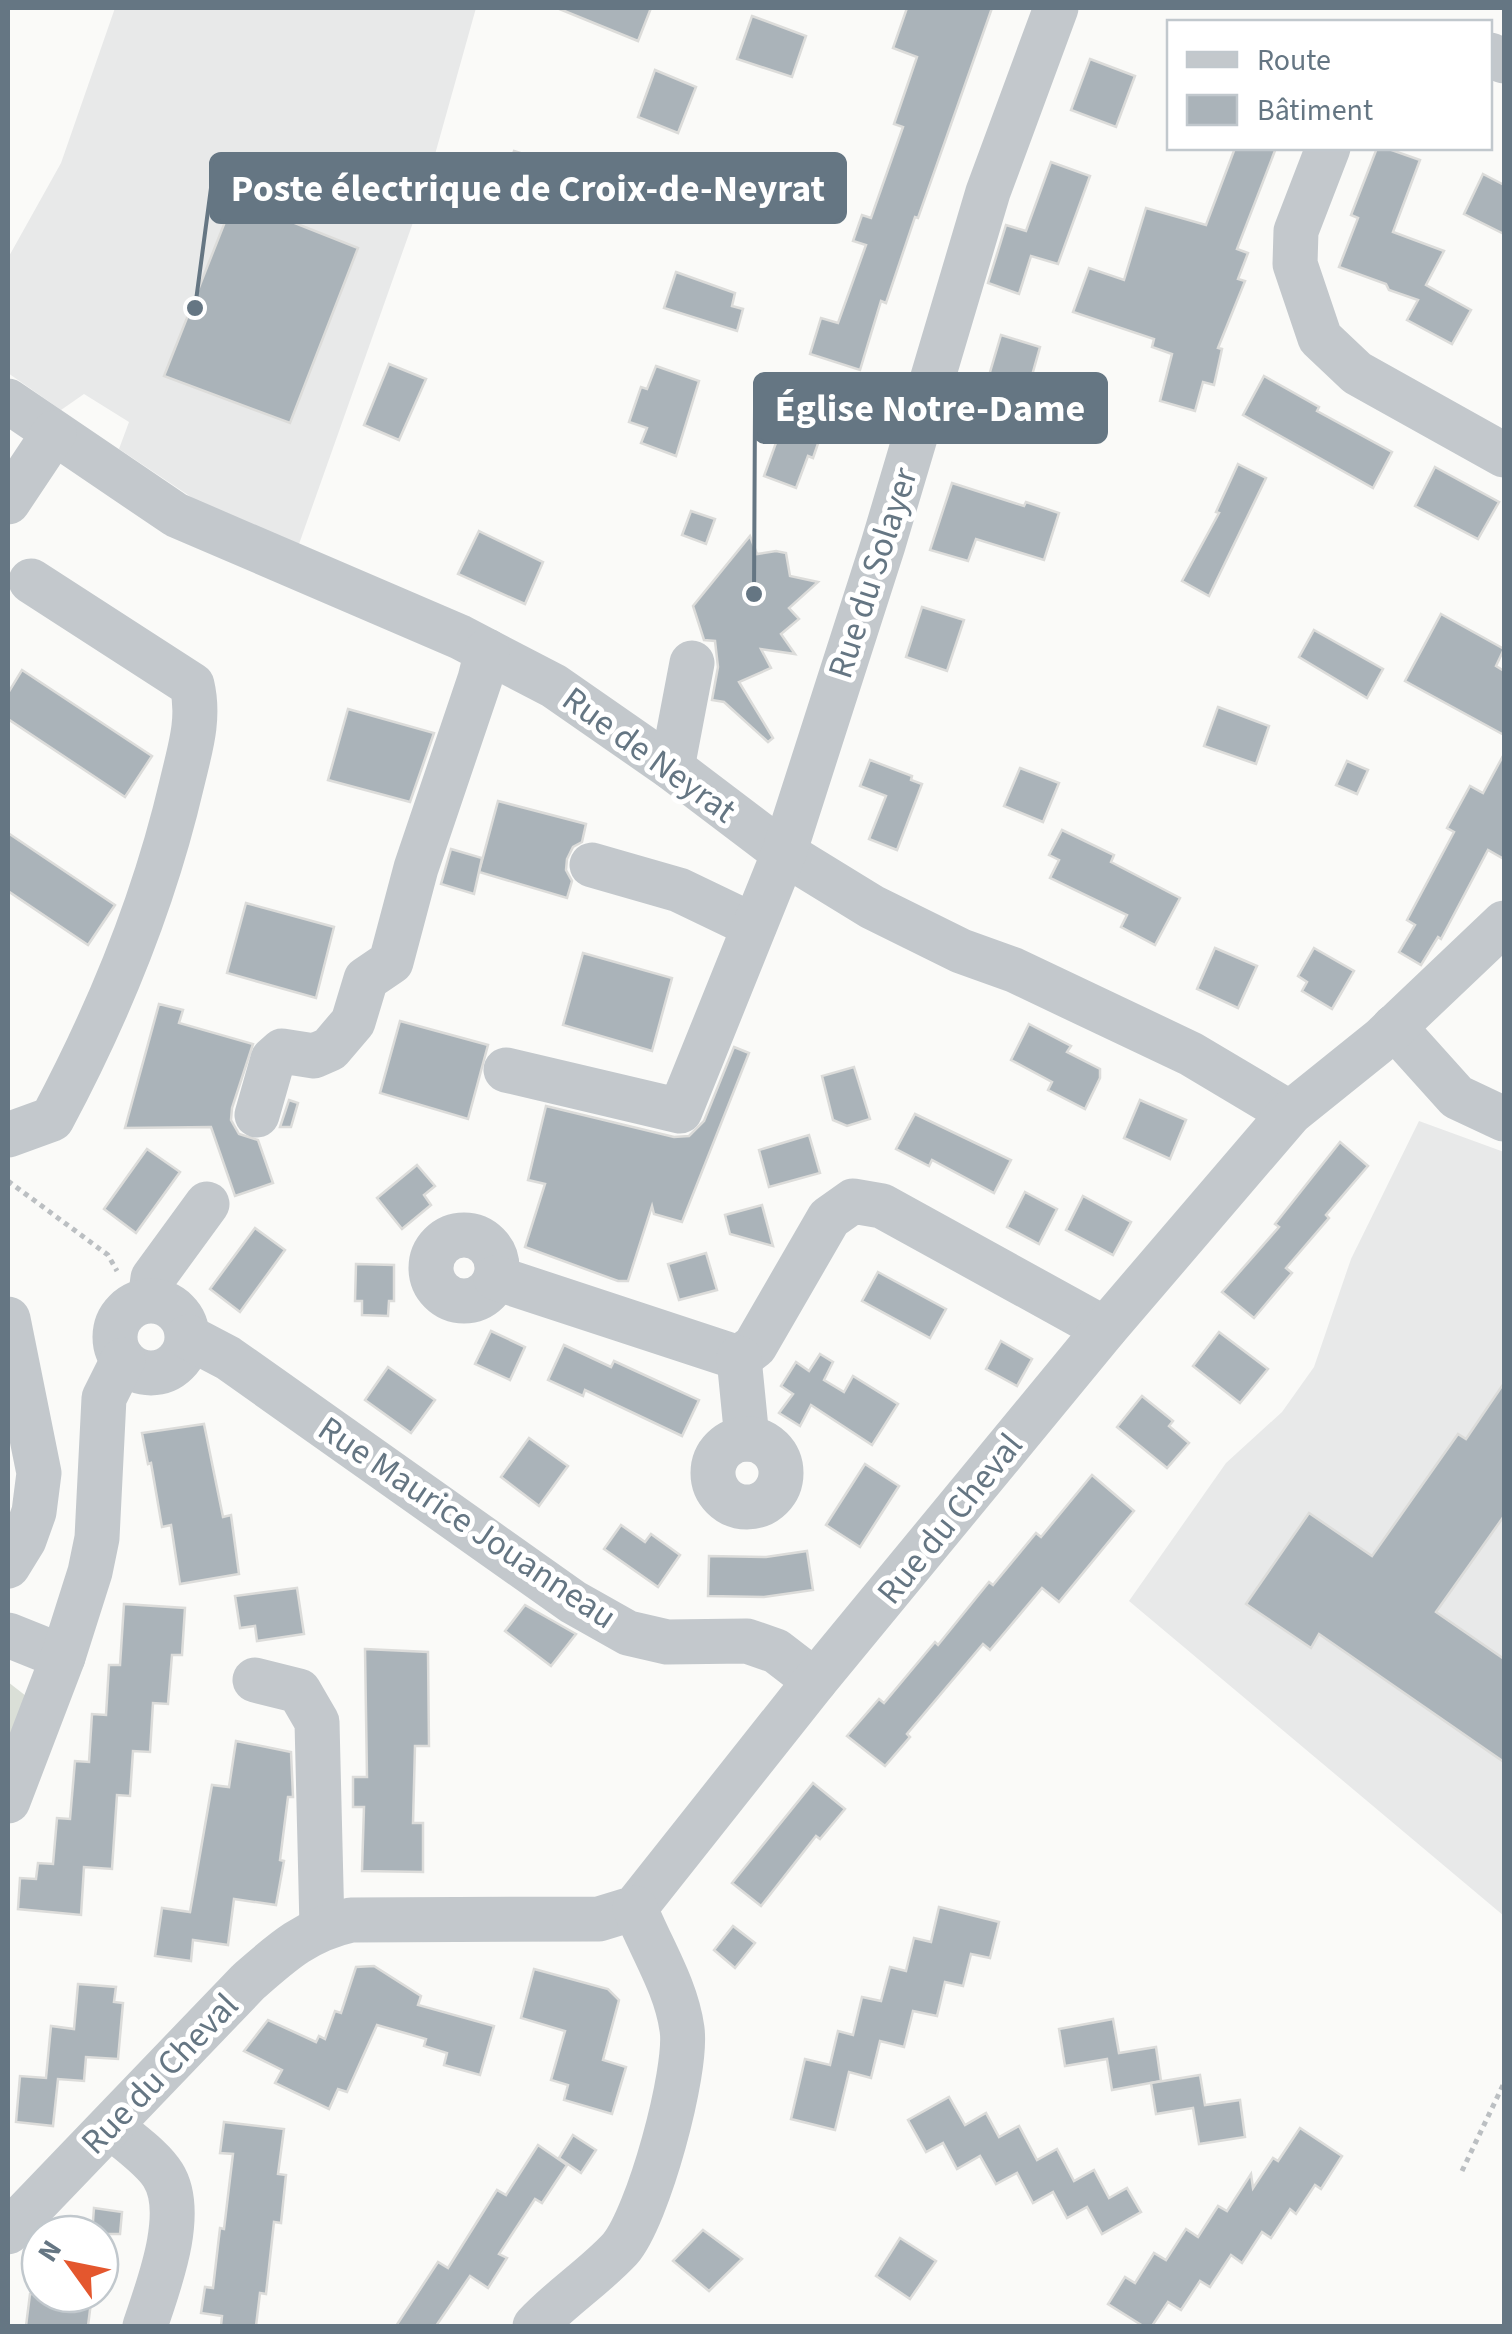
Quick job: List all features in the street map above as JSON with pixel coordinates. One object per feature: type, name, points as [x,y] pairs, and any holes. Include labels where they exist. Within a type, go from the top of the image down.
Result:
[{"type":"street","name":"Rue du Solayer","points":[[506,1070],[680,1111],[784,853],[883,546],[988,192],[1056,8]]},
{"type":"street","points":[[1327,150],[1296,231],[1294,264],[1320,338],[1356,373],[1504,456]]},
{"type":"street","name":"Rue de Neyrat","points":[[8,401],[176,515],[486,651],[554,686],[784,853],[872,908],[1191,1054],[1290,1113]]},
{"type":"street","points":[[8,502],[54,433]]},
{"type":"street","points":[[8,1135],[52,1119],[89,1049],[133,941],[165,843],[198,712],[192,685],[30,581]]},
{"type":"street","points":[[256,1116],[273,1058],[282,1051],[314,1056],[330,1049],[353,1022],[366,980],[391,962],[416,868],[480,680],[486,651]]},
{"type":"street","points":[[672,768],[692,663]]},
{"type":"street","points":[[592,865],[680,890],[754,926]]},
{"type":"street","name":"Rue du Cheval","points":[[8,2232],[248,1982],[286,1948],[322,1927],[351,1920],[600,1919],[635,1908],[1105,1329],[1290,1113],[1394,1027],[1504,922]]},
{"type":"street","points":[[1394,1027],[1457,1097],[1504,1119]]},
{"type":"street","points":[[740,1358],[755,1346],[829,1218],[853,1202],[882,1206],[1105,1329]]},
{"type":"street","points":[[143,1302],[153,1278],[207,1204]]},
{"type":"street","points":[[496,1278],[740,1358]]},
{"type":"street","points":[[143,1302],[162,1302],[180,1315],[188,1337],[179,1360],[158,1372],[133,1368],[124,1360],[115,1340],[116,1329],[127,1310],[143,1302]]},
{"type":"street","points":[[8,1319],[39,1473],[34,1512],[24,1540],[8,1566]]},
{"type":"street","name":"Rue Maurice Jouanneau","points":[[188,1337],[228,1358],[573,1602],[614,1625],[667,1642],[747,1641],[776,1650],[815,1682]]},
{"type":"street","points":[[740,1358],[747,1439]]},
{"type":"street","points":[[8,1801],[63,1658],[97,1538],[104,1398],[124,1360]]},
{"type":"street","points":[[8,1635],[63,1658]]},
{"type":"street","points":[[254,1680],[299,1691],[317,1722],[322,1927]]},
{"type":"street","points":[[535,2326],[622,2247],[639,2217],[655,2170],[680,2072],[683,2032],[672,1990],[635,1908]]},
{"type":"street","points":[[112,2126],[162,2173],[172,2197],[169,2246],[144,2326]]},
{"type":"path","points":[[8,1181],[108,1256],[143,1302]]},
{"type":"path","points":[[1462,2171],[1504,2084]]},
{"type":"shaded area","points":[[115,8],[476,8],[427,183],[299,544],[200,503],[119,449],[129,422],[84,394],[61,410],[8,373],[8,258],[61,163]]},
{"type":"shaded area","points":[[1419,1121],[1504,1152],[1504,1916],[1129,1601],[1226,1463],[1282,1412],[1314,1367],[1351,1259]]},
{"type":"shaded area","points":[[8,1682],[26,1696],[8,1767]]},
{"type":"building","points":[[557,8],[651,8],[638,41]]},
{"type":"building","points":[[907,8],[992,8],[886,303],[881,301],[860,370],[810,354],[821,318],[838,323],[866,245],[853,241],[862,215],[871,218],[903,127],[894,124],[917,57],[893,48]]},
{"type":"building","points":[[752,16],[806,36],[792,77],[737,59]]},
{"type":"building","points":[[1090,59],[1135,76],[1116,127],[1071,110]]},
{"type":"building","points":[[655,70],[696,87],[678,133],[638,117]]},
{"type":"building","points":[[1234,150],[1275,150],[1237,249],[1248,253],[1238,279],[1245,281],[1218,348],[1222,349],[1214,385],[1203,382],[1195,411],[1160,401],[1172,354],[1152,347],[1154,339],[1073,312],[1089,268],[1124,280],[1146,208],[1206,225]]},
{"type":"building","points":[[1376,150],[1392,150],[1420,160],[1393,232],[1444,251],[1426,285],[1471,310],[1452,344],[1407,320],[1418,300],[1339,267],[1358,218],[1351,215]]},
{"type":"building","points":[[514,151],[552,163],[536,212],[498,200]]},
{"type":"building","points":[[1051,162],[1090,176],[1058,264],[1031,256],[1019,294],[988,283],[1006,225],[1026,231]]},
{"type":"building","points":[[1483,174],[1504,185],[1504,234],[1464,214]]},
{"type":"building","points":[[234,199],[358,248],[290,423],[164,376]]},
{"type":"building","points":[[676,272],[735,293],[732,306],[743,309],[737,331],[664,308]]},
{"type":"building","points":[[1001,335],[1040,347],[1020,418],[980,406]]},
{"type":"building","points":[[389,364],[426,379],[399,440],[364,425]]},
{"type":"building","points":[[656,366],[699,381],[676,456],[641,443],[647,428],[629,422],[641,387],[647,389]]},
{"type":"building","points":[[1264,376],[1319,407],[1317,411],[1392,452],[1373,488],[1243,415]]},
{"type":"building","points":[[786,415],[823,429],[796,488],[764,476]]},
{"type":"building","points":[[1238,464],[1266,478],[1209,596],[1182,581],[1219,513],[1216,512]]},
{"type":"building","points":[[1435,467],[1499,502],[1478,539],[1415,506]]},
{"type":"building","points":[[952,483],[1059,513],[1044,560],[976,539],[968,561],[930,550]]},
{"type":"building","points":[[691,511],[715,519],[706,544],[682,535]]},
{"type":"building","points":[[479,531],[543,562],[525,604],[458,574]]},
{"type":"building","points":[[750,536],[757,554],[786,553],[790,576],[818,582],[789,608],[799,619],[781,634],[795,654],[761,649],[771,668],[739,682],[773,738],[768,742],[724,702],[712,700],[718,667],[715,641],[704,640],[693,606]]},
{"type":"building","points":[[922,607],[964,620],[947,671],[906,657]]},
{"type":"building","points":[[1441,614],[1504,649],[1496,666],[1504,671],[1504,735],[1405,681]]},
{"type":"building","points":[[1314,630],[1383,669],[1367,698],[1299,657]]},
{"type":"building","points":[[22,670],[152,756],[125,797],[8,719],[8,693]]},
{"type":"building","points":[[1218,707],[1269,726],[1256,764],[1204,746]]},
{"type":"building","points":[[348,709],[434,733],[410,802],[328,780]]},
{"type":"building","points":[[1504,754],[1504,859],[1488,850],[1441,939],[1438,937],[1421,965],[1399,952],[1415,925],[1407,920],[1454,832],[1447,828],[1470,786],[1483,793]]},
{"type":"building","points":[[870,760],[912,776],[911,780],[922,784],[897,850],[869,839],[886,796],[860,786]]},
{"type":"building","points":[[1347,761],[1368,770],[1357,794],[1336,785]]},
{"type":"building","points":[[1020,768],[1059,783],[1043,822],[1004,806]]},
{"type":"building","points":[[498,801],[586,824],[582,842],[573,847],[567,859],[566,870],[572,881],[567,898],[479,872]]},
{"type":"building","points":[[1062,830],[1114,855],[1111,862],[1180,898],[1155,945],[1121,927],[1127,915],[1050,878],[1059,860],[1049,855]]},
{"type":"building","points":[[8,833],[115,905],[88,945],[8,891]]},
{"type":"building","points":[[451,849],[482,858],[474,894],[441,884]]},
{"type":"building","points":[[246,903],[334,927],[316,998],[227,973]]},
{"type":"building","points":[[1215,948],[1257,966],[1238,1008],[1197,989]]},
{"type":"building","points":[[1314,948],[1354,971],[1332,1009],[1302,991],[1307,982],[1298,976]]},
{"type":"building","points":[[583,953],[672,978],[652,1051],[563,1025]]},
{"type":"building","points":[[159,1004],[183,1010],[179,1023],[253,1044],[231,1120],[239,1134],[258,1140],[273,1183],[235,1196],[211,1127],[125,1128]]},
{"type":"building","points":[[400,1021],[488,1045],[468,1119],[380,1093]]},
{"type":"building","points":[[1029,1024],[1071,1046],[1067,1052],[1100,1069],[1100,1078],[1085,1109],[1048,1090],[1052,1082],[1011,1060]]},
{"type":"building","points":[[734,1047],[749,1053],[682,1222],[654,1214],[652,1206],[628,1281],[618,1281],[525,1247],[545,1184],[528,1180],[546,1106],[674,1137],[689,1136],[704,1121]]},
{"type":"building","points":[[854,1067],[870,1119],[847,1126],[833,1120],[822,1076]]},
{"type":"building","points":[[289,1100],[298,1103],[291,1127],[280,1127]]},
{"type":"building","points":[[1140,1100],[1186,1120],[1170,1159],[1124,1138]]},
{"type":"building","points":[[915,1114],[1011,1160],[994,1193],[932,1160],[929,1166],[896,1149]]},
{"type":"building","points":[[809,1135],[820,1173],[769,1187],[759,1150]]},
{"type":"building","points":[[1340,1142],[1368,1166],[1286,1268],[1292,1273],[1254,1318],[1222,1292],[1279,1227],[1275,1224]]},
{"type":"building","points":[[147,1149],[180,1172],[136,1233],[104,1209]]},
{"type":"building","points":[[417,1165],[435,1186],[424,1195],[431,1205],[402,1229],[377,1198]]},
{"type":"building","points":[[1025,1192],[1057,1209],[1039,1244],[1007,1227]]},
{"type":"building","points":[[1083,1196],[1131,1222],[1113,1255],[1066,1230]]},
{"type":"building","points":[[762,1205],[773,1246],[730,1234],[725,1215]]},
{"type":"building","points":[[255,1228],[285,1250],[240,1312],[210,1289]]},
{"type":"building","points":[[706,1253],[717,1290],[679,1300],[668,1264]]},
{"type":"building","points":[[356,1264],[394,1265],[394,1301],[389,1301],[388,1316],[362,1315],[362,1301],[355,1301]]},
{"type":"building","points":[[878,1272],[946,1309],[930,1338],[862,1301]]},
{"type":"building","points":[[491,1331],[525,1347],[510,1380],[475,1364]]},
{"type":"building","points":[[1219,1332],[1268,1369],[1240,1403],[1193,1366]]},
{"type":"building","points":[[1001,1341],[1032,1359],[1017,1386],[986,1369]]},
{"type":"building","points":[[564,1345],[611,1367],[614,1361],[699,1400],[682,1436],[585,1390],[583,1396],[548,1380]]},
{"type":"building","points":[[820,1354],[833,1362],[824,1380],[844,1392],[853,1376],[898,1404],[872,1445],[811,1405],[800,1426],[779,1413],[793,1394],[781,1386],[796,1362],[809,1371]]},
{"type":"building","points":[[388,1367],[435,1400],[411,1433],[365,1400]]},
{"type":"building","points":[[1504,1383],[1504,1516],[1436,1612],[1504,1659],[1504,1762],[1319,1634],[1311,1648],[1246,1604],[1309,1513],[1372,1556],[1458,1434],[1466,1439]]},
{"type":"building","points":[[1142,1396],[1173,1421],[1169,1426],[1189,1443],[1167,1468],[1117,1427]]},
{"type":"building","points":[[204,1424],[223,1517],[231,1515],[239,1574],[180,1584],[171,1525],[162,1527],[142,1433]]},
{"type":"building","points":[[529,1438],[568,1466],[539,1506],[501,1477]]},
{"type":"building","points":[[865,1464],[899,1486],[860,1547],[826,1525]]},
{"type":"building","points":[[1092,1475],[1134,1511],[1059,1602],[1042,1588],[990,1650],[983,1644],[885,1766],[847,1736],[879,1699],[884,1703],[935,1642],[938,1645],[989,1582],[993,1585],[1036,1533],[1041,1537]]},
{"type":"building","points":[[621,1525],[645,1542],[651,1534],[680,1555],[658,1587],[604,1549]]},
{"type":"building","points":[[807,1551],[813,1590],[764,1597],[708,1596],[709,1556],[766,1557]]},
{"type":"building","points":[[297,1588],[304,1634],[257,1641],[255,1626],[240,1628],[235,1596]]},
{"type":"building","points":[[124,1604],[185,1608],[182,1655],[172,1655],[168,1704],[153,1703],[150,1752],[133,1751],[130,1796],[117,1795],[112,1869],[84,1867],[81,1915],[18,1909],[20,1878],[36,1879],[38,1863],[53,1864],[57,1818],[70,1819],[75,1761],[89,1762],[92,1714],[106,1715],[109,1665],[120,1665]]},
{"type":"building","points":[[525,1605],[576,1634],[551,1666],[505,1631]]},
{"type":"building","points":[[365,1649],[428,1652],[429,1746],[415,1746],[413,1823],[423,1823],[423,1872],[362,1871],[364,1807],[353,1807],[353,1777],[367,1777]]},
{"type":"building","points":[[236,1741],[291,1752],[293,1797],[288,1797],[280,1860],[284,1861],[276,1905],[234,1899],[228,1945],[193,1940],[191,1961],[155,1956],[162,1908],[190,1912],[212,1785],[229,1787]]},
{"type":"building","points":[[813,1783],[845,1809],[820,1839],[816,1836],[761,1906],[732,1883]]},
{"type":"building","points":[[939,1907],[999,1922],[990,1958],[971,1954],[963,1986],[945,1982],[937,2016],[913,2011],[904,2047],[880,2041],[871,2078],[849,2072],[835,2130],[791,2119],[805,2059],[830,2065],[838,2031],[853,2035],[862,1997],[881,2001],[890,1967],[906,1971],[914,1938],[931,1942]]},
{"type":"building","points":[[733,1926],[755,1943],[735,1968],[714,1950]]},
{"type":"building","points":[[374,1966],[421,1996],[418,2005],[494,2026],[480,2075],[444,2065],[447,2053],[424,2046],[426,2039],[377,2025],[347,2092],[338,2089],[329,2109],[275,2083],[282,2070],[244,2051],[268,2020],[316,2042],[319,2036],[325,2039],[335,2011],[341,2013],[356,1967]]},
{"type":"building","points":[[534,1969],[608,1989],[619,2000],[603,2060],[626,2067],[612,2114],[564,2100],[568,2085],[551,2080],[565,2031],[521,2018]]},
{"type":"building","points":[[78,1984],[116,1987],[114,2002],[123,2003],[118,2059],[86,2057],[84,2081],[58,2079],[53,2126],[16,2122],[20,2076],[46,2078],[51,2026],[74,2029]]},
{"type":"building","points":[[1113,2019],[1119,2053],[1156,2047],[1161,2081],[1112,2090],[1107,2059],[1065,2066],[1059,2029]]},
{"type":"building","points":[[1200,2075],[1205,2105],[1240,2100],[1245,2137],[1199,2144],[1193,2108],[1156,2114],[1151,2083]]},
{"type":"building","points":[[949,2097],[965,2125],[986,2113],[999,2137],[1019,2126],[1037,2160],[1057,2149],[1074,2181],[1094,2170],[1109,2198],[1127,2188],[1141,2212],[1102,2234],[1087,2207],[1067,2218],[1053,2192],[1033,2203],[1017,2173],[996,2184],[980,2156],[957,2169],[943,2143],[926,2152],[908,2120]]},
{"type":"building","points":[[224,2122],[284,2129],[278,2174],[286,2175],[281,2223],[274,2222],[266,2294],[260,2293],[256,2326],[221,2326],[222,2316],[201,2313],[205,2287],[213,2288],[220,2228],[224,2229],[233,2154],[220,2153]]},
{"type":"building","points":[[1300,2128],[1342,2156],[1321,2189],[1315,2185],[1296,2214],[1290,2209],[1271,2238],[1262,2232],[1242,2263],[1231,2255],[1210,2287],[1200,2281],[1181,2310],[1168,2302],[1152,2326],[1143,2326],[1108,2304],[1125,2277],[1135,2283],[1154,2253],[1166,2260],[1186,2229],[1198,2237],[1218,2206],[1227,2211],[1251,2174],[1253,2188],[1273,2158],[1278,2161]]},
{"type":"building","points":[[573,2135],[596,2150],[581,2173],[559,2158]]},
{"type":"building","points":[[538,2145],[567,2165],[542,2203],[535,2199],[499,2254],[507,2258],[488,2288],[470,2276],[436,2326],[396,2326],[438,2262],[448,2268],[497,2190],[506,2195]]},
{"type":"building","points":[[94,2208],[122,2212],[120,2234],[120,2214],[94,2214]]},
{"type":"building","points":[[703,2230],[742,2259],[709,2291],[673,2261]]},
{"type":"building","points":[[900,2238],[936,2261],[910,2299],[876,2276]]},
{"type":"building","points":[[28,2314],[90,2314],[88,2326],[26,2326]]},
{"type":"place","name":"Poste électrique de Croix-de-Neyrat","points":[[195,308]]},
{"type":"place","name":"Église Notre-Dame","points":[[754,594]]}]
